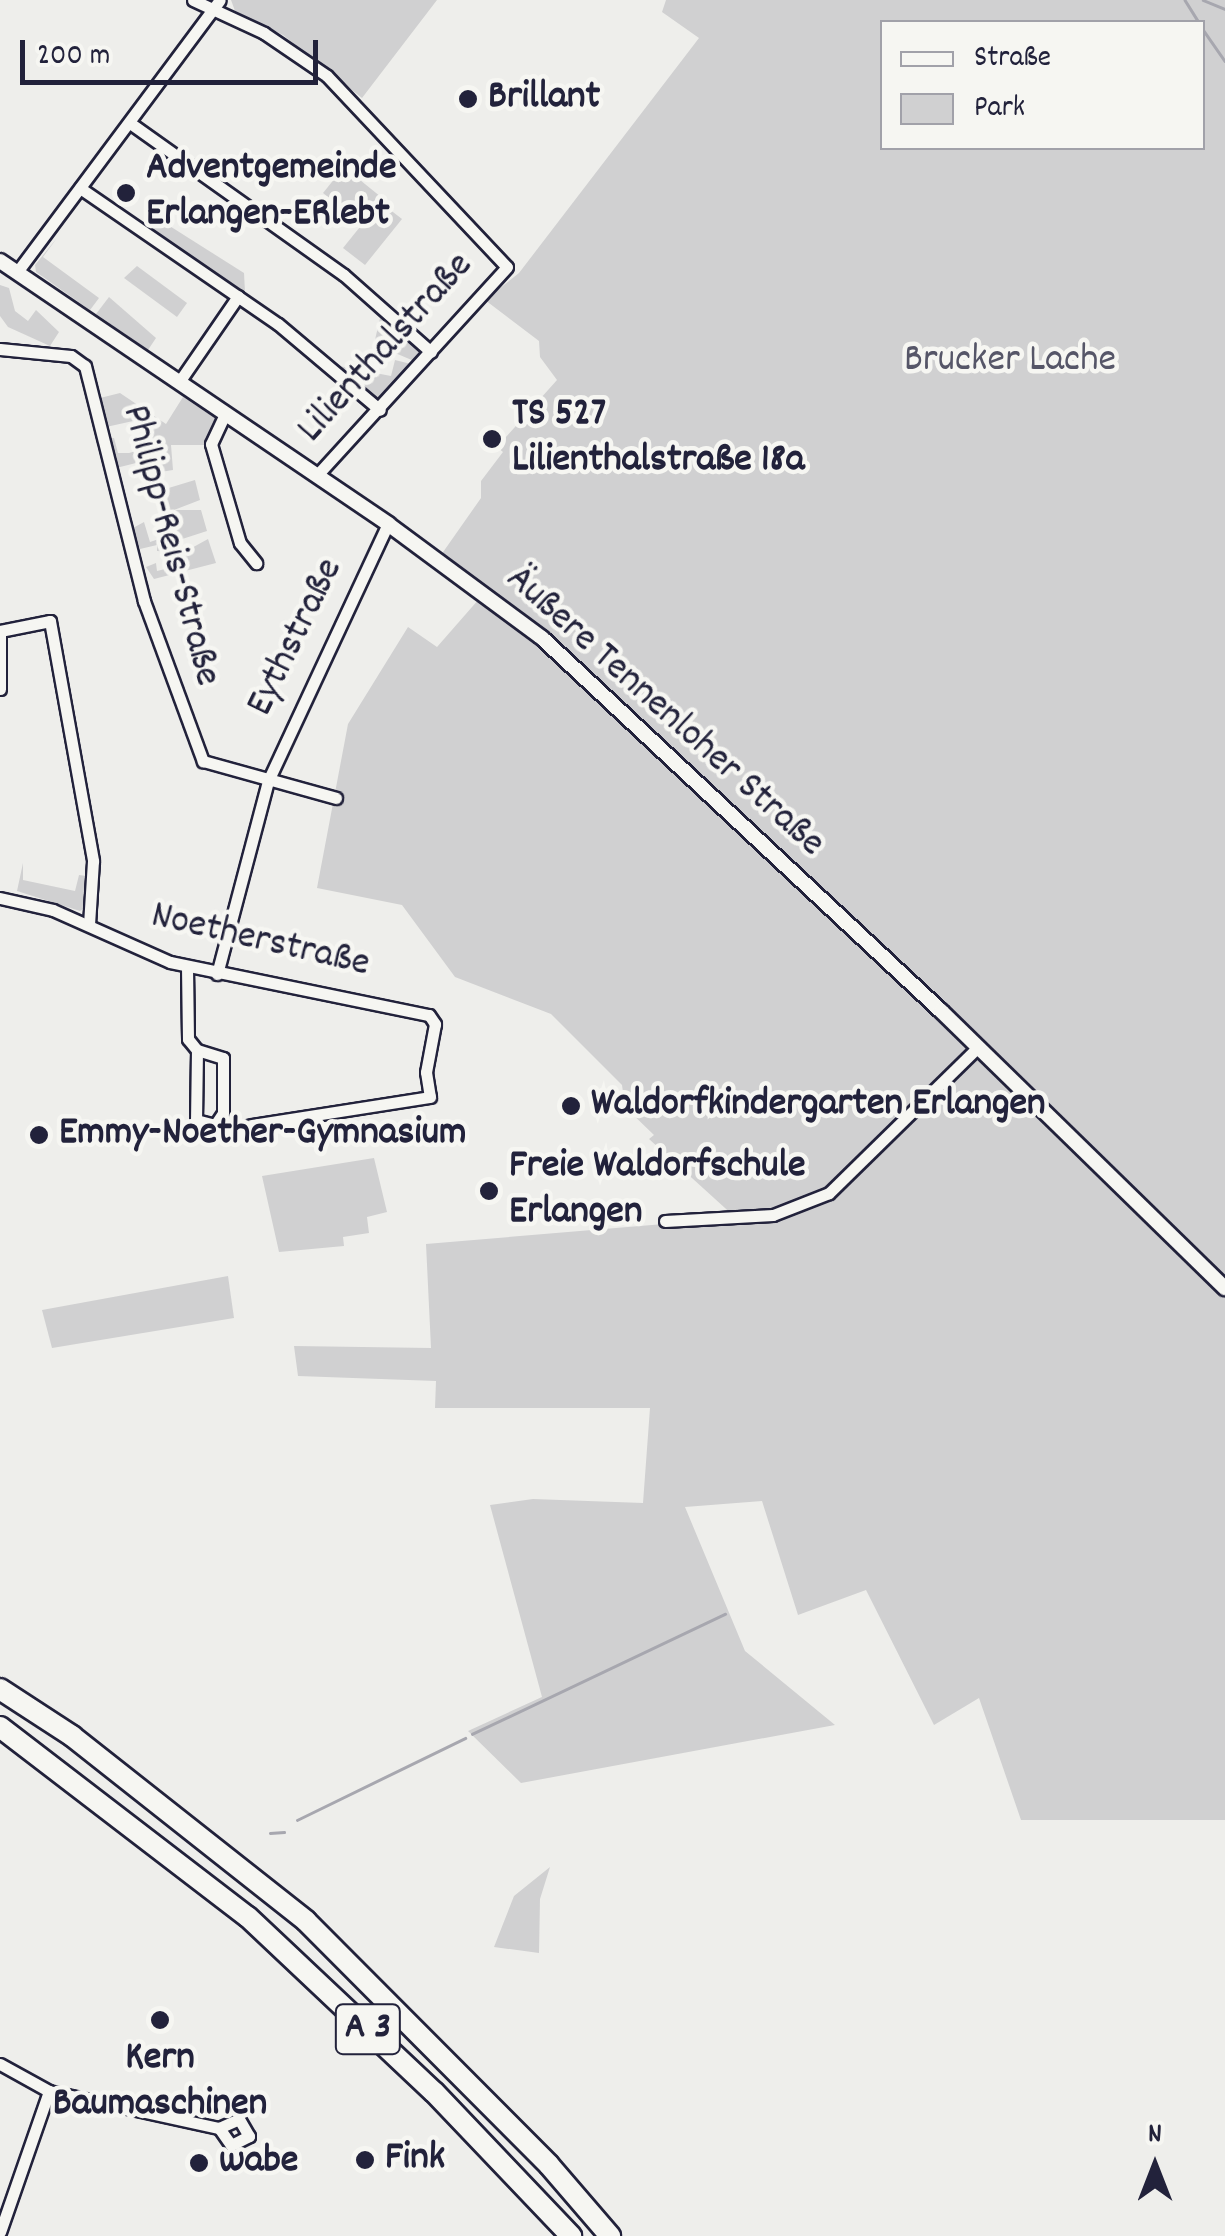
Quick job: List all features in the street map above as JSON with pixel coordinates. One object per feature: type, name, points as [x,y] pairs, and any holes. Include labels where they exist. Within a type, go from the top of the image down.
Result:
[{"type":"highway","name":"A 3","points":[[0,1689],[72,1736],[306,1921],[524,2138],[610,2236]]},
{"type":"highway","name":"A 3","points":[[0,1726],[151,1837],[301,1965],[571,2236]]},
{"type":"highway","points":[[0,1740],[151,1837]]},
{"type":"street","points":[[17,272],[217,4],[193,0]]},
{"type":"street","name":"Lilienthalstraße","points":[[217,4],[327,76],[506,267],[316,476]]},
{"type":"street","points":[[130,123],[344,275],[431,352]]},
{"type":"street","points":[[80,188],[238,296],[380,410]]},
{"type":"street","name":"Äußere Tennenloher Straße","points":[[0,261],[388,524],[542,638],[978,1047],[1225,1288]]},
{"type":"street","points":[[178,382],[238,296]]},
{"type":"street","name":"Philipp-Reis-Straße","points":[[0,349],[58,354],[84,364],[180,710],[203,761],[268,781]]},
{"type":"street","points":[[225,414],[210,444],[240,543],[256,563]]},
{"type":"street","name":"Eythstraße","points":[[216,974],[268,781],[388,524]]},
{"type":"street","points":[[0,690],[0,632],[50,621],[93,861],[89,924]]},
{"type":"street","name":"Eythstraße","points":[[268,781],[336,798]]},
{"type":"street","name":"Noetherstraße","points":[[0,898],[89,924],[187,967],[429,1015],[436,1024],[426,1072],[430,1097],[250,1125]]},
{"type":"street","points":[[187,967],[188,1039],[197,1050],[222,1058],[223,1113],[214,1126],[196,1120],[197,1050]]},
{"type":"street","points":[[665,1221],[773,1215],[829,1193],[978,1047]]},
{"type":"street","points":[[0,2064],[48,2091],[218,2128]]},
{"type":"street","points":[[0,2232],[48,2091]]},
{"type":"green space","points":[[231,0],[437,0],[362,98],[283,35],[235,11]]},
{"type":"green space","name":"Brucker Lache","points":[[666,0],[1225,0],[1225,1820],[1021,1820],[979,1698],[934,1725],[866,1590],[798,1615],[762,1501],[685,1507],[745,1651],[835,1725],[521,1783],[468,1731],[542,1697],[490,1505],[533,1499],[643,1503],[650,1408],[435,1408],[436,1381],[298,1376],[294,1346],[431,1348],[426,1244],[736,1218],[649,1139],[654,1135],[625,1107],[622,1085],[551,1014],[455,977],[402,905],[317,888],[348,724],[408,627],[437,647],[479,599],[441,555],[481,498],[481,481],[503,452],[497,447],[557,380],[540,357],[539,341],[485,300],[519,273],[699,38],[662,12]]},
{"type":"green space","points":[[344,167],[381,197],[360,222],[323,193]]},
{"type":"green space","points":[[380,202],[402,219],[365,265],[343,248]]},
{"type":"green space","points":[[157,218],[244,273],[245,292],[145,225]]},
{"type":"green space","points":[[57,238],[43,257],[99,298],[90,310],[36,272],[35,265]]},
{"type":"green space","points":[[137,266],[187,303],[177,317],[124,278]]},
{"type":"green space","points":[[0,285],[9,288],[15,311],[28,321],[36,310],[59,332],[50,346],[8,327],[0,316]]},
{"type":"green space","points":[[109,297],[156,338],[148,350],[96,314]]},
{"type":"green space","points":[[381,314],[420,350],[414,361],[374,344]]},
{"type":"green space","points":[[395,360],[411,364],[378,400],[339,366],[391,376]]},
{"type":"green space","points":[[120,393],[166,424],[183,397],[215,418],[207,445],[171,445],[173,470],[148,474],[144,461],[116,468],[109,439],[114,438],[118,453],[129,453],[140,450],[138,434],[145,432],[142,419],[106,427],[100,398]]},
{"type":"green space","points":[[195,480],[200,500],[174,510],[201,510],[207,531],[176,541],[188,550],[208,539],[216,563],[154,579],[146,567],[156,563],[157,571],[165,569],[177,562],[175,552],[157,551],[157,545],[140,549],[133,528],[144,522],[150,542],[168,536],[162,490]]},
{"type":"green space","points":[[23,863],[23,880],[75,891],[79,875],[87,876],[87,906],[80,911],[17,891]]},
{"type":"green space","points":[[374,1158],[387,1212],[367,1217],[369,1233],[343,1237],[344,1246],[279,1252],[262,1176]]},
{"type":"green space","points":[[228,1276],[234,1318],[52,1348],[42,1310]]},
{"type":"green space","points":[[550,1867],[540,1899],[539,1953],[494,1947],[514,1896]]},
{"type":"waterway","points":[[1185,0],[1198,20]]},
{"type":"waterway","points":[[1203,0],[1225,9]]},
{"type":"waterway","points":[[1205,32],[1225,61]]},
{"type":"waterway","points":[[472,1734],[725,1614]]},
{"type":"waterway","points":[[297,1820],[465,1738]]},
{"type":"waterway","points":[[270,1833],[284,1832]]},
{"type":"place","name":"Brillant","points":[[468,99]]},
{"type":"place","name":"Adventgemeinde Erlangen-ERlebt","points":[[126,193]]},
{"type":"place","name":"TS 527 Lilienthalstraße 18a","points":[[492,439]]},
{"type":"place","name":"Waldorfkindergarten Erlangen","points":[[571,1106]]},
{"type":"place","name":"Emmy-Noether-Gymnasium","points":[[39,1135]]},
{"type":"place","name":"Freie Waldorfschule Erlangen","points":[[489,1191]]},
{"type":"place","name":"Kern Baumaschinen","points":[[160,2020]]},
{"type":"place","name":"Fink","points":[[365,2160]]},
{"type":"place","name":"wabe","points":[[199,2163]]}]
